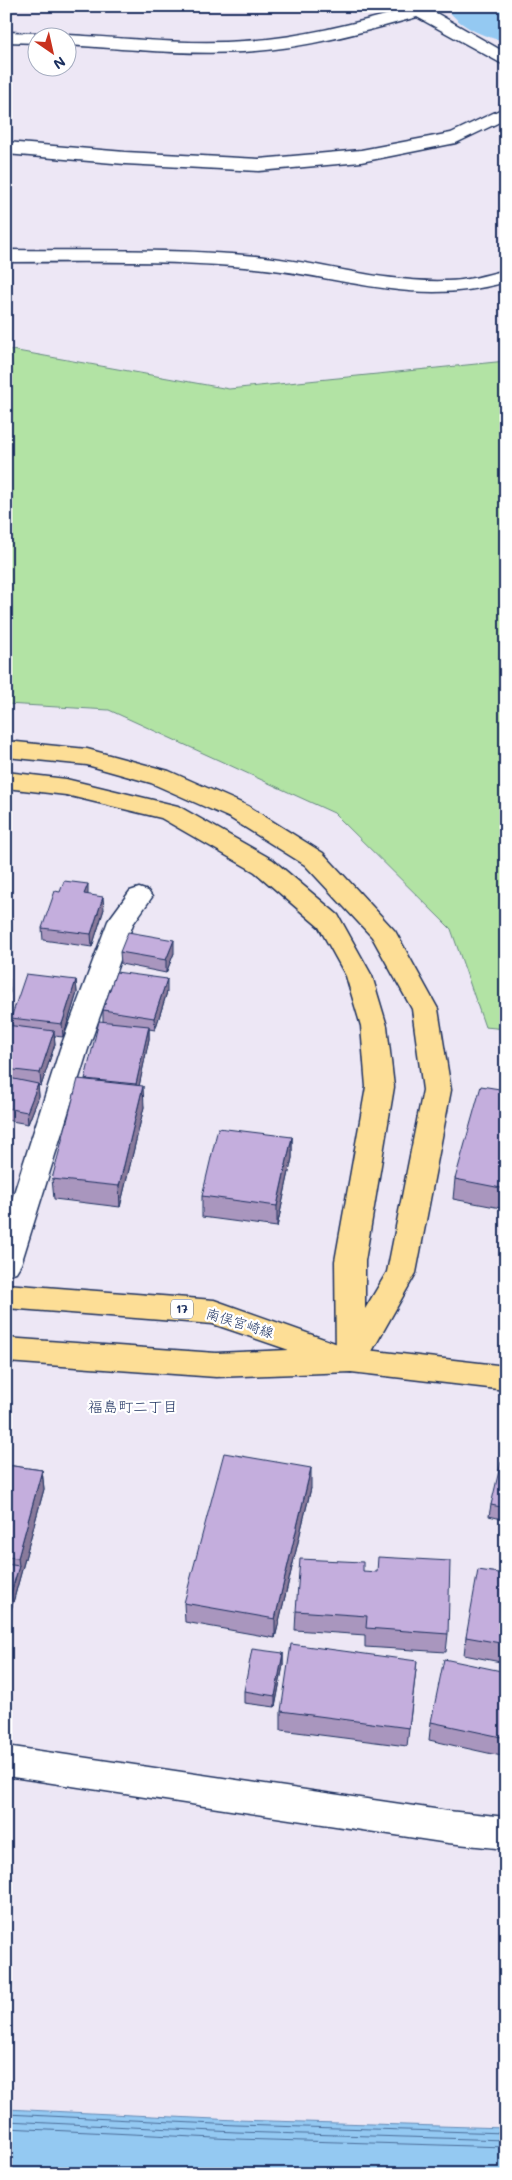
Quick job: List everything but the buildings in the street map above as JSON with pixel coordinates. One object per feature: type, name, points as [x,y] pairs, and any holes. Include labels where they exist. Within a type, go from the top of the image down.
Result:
[{"type":"main road","points":[[6,749],[87,757],[160,777],[239,812],[314,858],[382,931],[387,939],[425,1008],[437,1090],[401,1273],[351,1360]]},
{"type":"main road","points":[[6,780],[66,787],[169,812],[264,866],[329,921],[358,976],[374,1026],[380,1087],[350,1261],[351,1360]]},
{"type":"main road","name":"南俣宮崎線","points":[[6,1296],[214,1312],[351,1360]]},
{"type":"main road","name":"南俣宮崎線","points":[[6,1350],[216,1365],[351,1360],[506,1378]]},
{"type":"street","points":[[78,40],[222,47],[265,45],[328,36],[415,9],[506,61]]},
{"type":"street","points":[[6,37],[28,38]]},
{"type":"street","points":[[6,148],[125,158],[259,165],[361,156],[456,137],[506,112]]},
{"type":"street","points":[[6,256],[181,256],[261,262],[371,282],[446,287],[473,285],[506,276]]},
{"type":"street","points":[[6,1264],[74,1049],[121,921],[139,897]]},
{"type":"street","points":[[6,1761],[438,1826],[506,1833]]},
{"type":"green space","points":[[6,349],[229,389],[506,361],[506,1029],[485,1027],[451,929],[334,813],[109,710],[6,704]]},
{"type":"water","points":[[6,2109],[236,2120],[506,2128],[506,2174],[6,2174]]},
{"type":"waterway","points":[[474,6],[506,24]]},
{"type":"district","name":"福島町二丁目","points":[[133,1407]]}]
